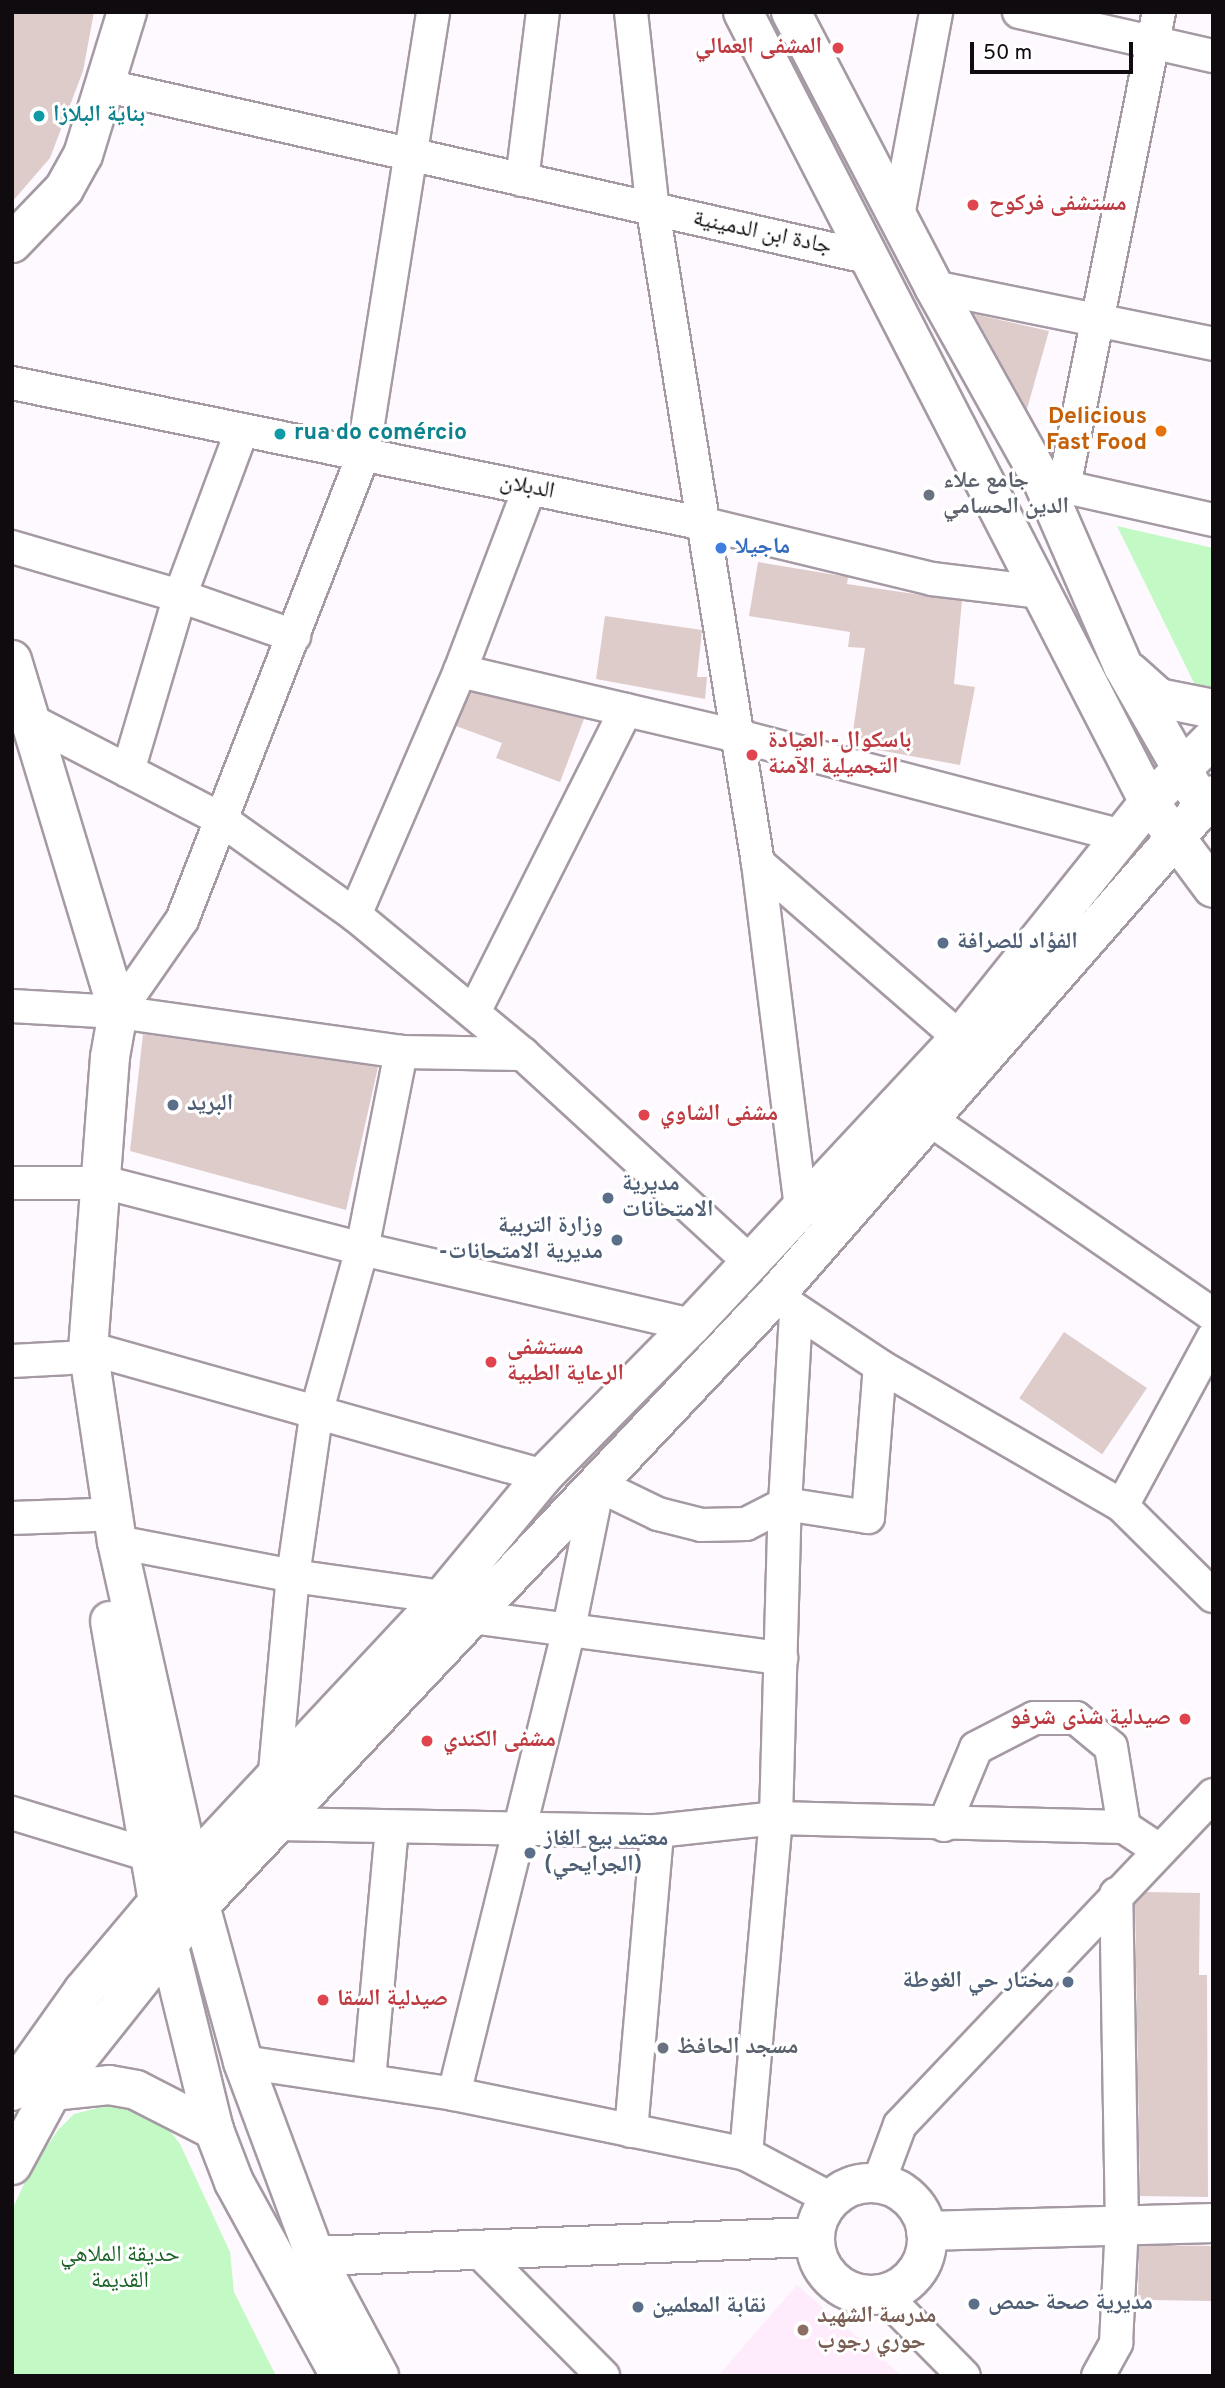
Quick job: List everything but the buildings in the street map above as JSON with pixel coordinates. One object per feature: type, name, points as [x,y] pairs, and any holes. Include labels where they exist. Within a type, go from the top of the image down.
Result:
[{"type":"main road","points":[[12,243],[64,189],[83,155],[107,86],[127,12]]},
{"type":"main road","points":[[743,12],[1149,802],[1213,888]]},
{"type":"main road","points":[[12,2165],[52,2091],[167,1945],[196,1887],[274,1783],[458,1607],[598,1485],[786,1304],[932,1121],[1173,837],[1210,804],[1181,771],[1123,666],[1053,485],[934,287],[791,12]]},
{"type":"main road","points":[[12,660],[20,731],[106,1011],[79,1353],[149,1855],[167,1945],[214,2130],[234,2182],[340,2376]]},
{"type":"main road","points":[[1123,666],[1159,698],[1213,709]]},
{"type":"main road","points":[[12,2091],[83,1991],[158,1902],[196,1887],[278,1824],[458,1607],[543,1476],[692,1325],[960,1038],[1149,802],[1213,738]]},
{"type":"main road","points":[[105,1529],[243,2062],[315,2256],[379,2376]]},
{"type":"main road","points":[[52,2091],[109,2085],[136,2090],[214,2130]]},
{"type":"main road","points":[[861,2184],[878,2184],[910,2200],[926,2231],[926,2248],[912,2277],[884,2294],[866,2295],[835,2283],[820,2262],[815,2237],[831,2199],[861,2184]]},
{"type":"main road","points":[[926,2231],[1213,2223]]},
{"type":"main road","points":[[315,2256],[475,2247],[815,2237]]},
{"type":"street","points":[[106,1011],[182,920],[219,818],[294,636],[363,455],[413,157],[433,12]]},
{"type":"street","points":[[522,180],[544,12]]},
{"type":"street","points":[[631,12],[653,210],[758,863],[801,1208]]},
{"type":"street","points":[[898,216],[936,12]]},
{"type":"street","points":[[1019,12],[1213,55]]},
{"type":"street","points":[[1159,12],[1098,319],[1053,485],[1213,520]]},
{"type":"street","name":"جادة ابن الدمينية","points":[[107,86],[871,258]]},
{"type":"street","points":[[934,287],[1213,344]]},
{"type":"street","name":"الدبلان","points":[[12,383],[705,524],[932,579],[1041,592]]},
{"type":"street","points":[[128,771],[180,596],[242,430]]},
{"type":"street","points":[[355,915],[460,671],[529,489]]},
{"type":"street","points":[[12,547],[180,596],[294,636]]},
{"type":"street","points":[[460,671],[738,736],[1122,836]]},
{"type":"street","points":[[474,1012],[626,710]]},
{"type":"street","points":[[20,731],[128,771],[219,818],[355,915],[523,1054],[750,1262]]},
{"type":"street","points":[[758,863],[960,1038]]},
{"type":"street","points":[[12,1006],[106,1011],[401,1052],[523,1054]]},
{"type":"street","points":[[274,1783],[293,1576],[317,1410],[362,1249],[401,1052]]},
{"type":"street","points":[[932,1121],[1213,1315]]},
{"type":"street","points":[[12,1183],[92,1182],[362,1249],[692,1325]]},
{"type":"street","points":[[786,1304],[880,1366],[1122,1506],[1213,1596]]},
{"type":"street","points":[[746,2154],[776,1818],[785,1504],[786,1304]]},
{"type":"street","points":[[1122,1506],[1213,1338]]},
{"type":"street","points":[[12,1361],[79,1353],[317,1410],[543,1476]]},
{"type":"street","points":[[454,2094],[517,1829],[568,1633],[598,1485],[658,1514],[701,1525],[746,1524],[785,1504],[868,1517],[880,1366]]},
{"type":"street","points":[[12,1518],[105,1529],[293,1576],[458,1607],[568,1633],[781,1658]]},
{"type":"street","points":[[944,1825],[976,1748],[1034,1718],[1076,1718],[1111,1747],[1124,1827]]},
{"type":"street","points":[[878,2184],[900,2125],[1213,1794]]},
{"type":"street","points":[[12,1813],[149,1855]]},
{"type":"street","points":[[278,1824],[657,1831],[776,1818],[944,1825],[1124,1827],[1159,1850]]},
{"type":"street","points":[[369,2080],[392,1828]]},
{"type":"street","points":[[631,2131],[657,1831]]},
{"type":"street","points":[[1098,2376],[1116,2343],[1122,2226],[1116,1894]]},
{"type":"street","points":[[243,2062],[454,2094],[746,2154],[831,2199]]},
{"type":"street","points":[[475,2247],[603,2376]]},
{"type":"street","points":[[884,2294],[964,2376]]},
{"type":"shaded area","name":"مدرسة الشهيد حوري رجوب","points":[[797,2285],[902,2376],[718,2376]]},
{"type":"green space","points":[[1117,526],[1213,548],[1213,694],[1197,689]]},
{"type":"green space","name":"حديقة الملاهي القديمة","points":[[110,2105],[154,2110],[180,2144],[230,2252],[234,2292],[276,2376],[12,2376],[12,2210],[30,2171],[58,2130],[74,2114]]},
{"type":"place","name":"المشفى العمالي","points":[[838,48]]},
{"type":"place","name":"بناية البلازا","points":[[39,116]]},
{"type":"place","name":"مستشفى فركوح","points":[[973,205]]},
{"type":"place","name":"Delicious Fast Food","points":[[1161,431]]},
{"type":"place","name":"rua do comércio","points":[[280,434]]},
{"type":"place","name":"جامع علاء الدين الحسامي","points":[[929,495]]},
{"type":"place","name":"ماجيلا","points":[[721,548]]},
{"type":"place","name":"باسكوال- العيادة التجميلية الآمنة","points":[[752,755]]},
{"type":"place","name":"الفؤاد للصرافة","points":[[943,943]]},
{"type":"place","name":"البريد","points":[[173,1105]]},
{"type":"place","name":"مشفى الشاوي","points":[[644,1115]]},
{"type":"place","name":"مديرية الامتحانات","points":[[608,1198]]},
{"type":"place","name":"وزارة التربية -مديرية الامتحانات","points":[[617,1240]]},
{"type":"place","name":"مستشفى الرعاية الطبية","points":[[491,1362]]},
{"type":"place","name":"صيدلية شذى شرفو","points":[[1185,1719]]},
{"type":"place","name":"مشفى الكندي","points":[[427,1741]]},
{"type":"place","name":"معتمد بيع الغاز (الجرايحي)","points":[[530,1853]]},
{"type":"place","name":"مختار حي الغوطة","points":[[1068,1982]]},
{"type":"place","name":"صيدلية السقا","points":[[323,2000]]},
{"type":"place","name":"مسجد الحافظ","points":[[663,2048]]},
{"type":"place","name":"مديرية صحة حمص","points":[[974,2304]]},
{"type":"place","name":"نقابة المعلمين","points":[[638,2307]]},
{"type":"place","name":"مدرسة الشهيد حوري رجوب","points":[[803,2330]]}]
